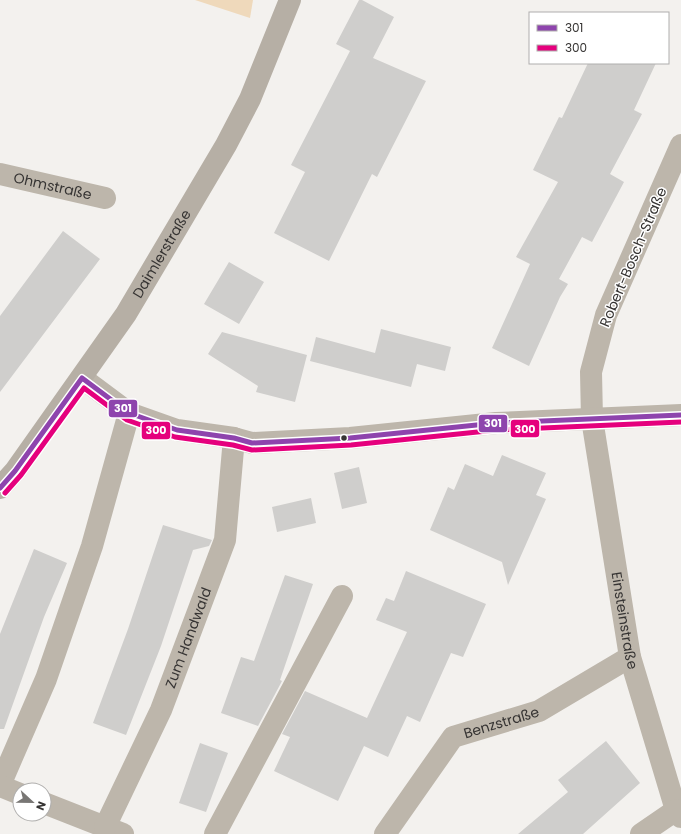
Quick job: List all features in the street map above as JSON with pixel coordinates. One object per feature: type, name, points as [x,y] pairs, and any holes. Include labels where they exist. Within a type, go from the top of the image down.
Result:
[{"type":"main road","name":"Daimlerstraße","points":[[0,488],[15,471],[126,314],[226,145],[250,99],[290,0]]},
{"type":"street","name":"Robert-Bosch-Straße","points":[[592,419],[591,372],[606,315],[681,145]]},
{"type":"street","name":"Ohmstraße","points":[[0,174],[105,198]]},
{"type":"street","points":[[82,378],[129,413],[177,430],[234,438],[252,443],[350,438],[496,423],[681,415]]},
{"type":"street","points":[[12,790],[0,785],[46,679],[92,546],[129,413]]},
{"type":"street","name":"Einsteinstraße","points":[[592,419],[630,657],[678,813]]},
{"type":"street","name":"Zum Handwald","points":[[52,806],[114,830],[225,540],[234,438]]},
{"type":"street","points":[[215,834],[342,596]]},
{"type":"street","name":"Benzstraße","points":[[385,834],[454,737],[538,711],[630,657]]},
{"type":"street","points":[[641,834],[678,813]]},
{"type":"shaded area","points":[[195,0],[253,0],[250,18]]},
{"type":"building","points":[[359,0],[362,0],[394,17],[373,58],[426,81],[377,177],[372,174],[329,261],[274,233],[305,172],[291,165],[350,51],[336,44]]},
{"type":"building","points":[[588,64],[656,64],[634,110],[642,114],[610,174],[624,182],[592,242],[582,237],[559,279],[568,284],[560,297],[529,366],[492,348],[530,264],[516,257],[558,182],[533,170],[559,117],[562,118]]},
{"type":"building","points":[[63,231],[100,259],[0,392],[0,316]]},
{"type":"building","points":[[229,262],[264,282],[239,324],[204,304]]},
{"type":"building","points":[[381,329],[451,347],[445,371],[417,364],[411,387],[310,361],[316,337],[375,353]]},
{"type":"building","points":[[222,332],[307,355],[295,402],[256,392],[258,386],[208,354]]},
{"type":"building","points":[[502,455],[546,473],[536,495],[546,499],[508,585],[502,562],[430,530],[448,487],[454,490],[465,464],[493,476]]},
{"type":"building","points":[[359,467],[367,503],[342,509],[334,473]]},
{"type":"building","points":[[311,498],[316,523],[277,532],[272,507]]},
{"type":"building","points":[[163,525],[212,540],[209,546],[193,550],[161,646],[126,735],[93,723],[128,629]]},
{"type":"building","points":[[34,549],[67,563],[44,617],[4,729],[0,729],[0,634]]},
{"type":"building","points":[[406,571],[486,604],[463,657],[451,653],[420,722],[407,716],[388,757],[364,746],[338,801],[274,771],[290,737],[282,734],[305,691],[367,718],[407,632],[376,620],[386,598],[394,601]]},
{"type":"building","points":[[285,575],[313,584],[280,680],[282,681],[258,726],[221,713],[241,657],[254,661]]},
{"type":"building","points":[[606,741],[640,783],[583,834],[518,834],[568,792],[558,780]]},
{"type":"building","points":[[200,743],[228,753],[206,812],[179,803]]},
{"type":"transit line","name":"301","points":[[0,488],[15,471],[82,378],[129,413],[177,430],[234,438],[252,443],[350,438],[496,423],[681,415]]},
{"type":"transit line","name":"300","points":[[5,493],[21,475],[84,388],[127,420],[175,437],[233,445],[252,450],[351,445],[497,430],[681,422]]}]
